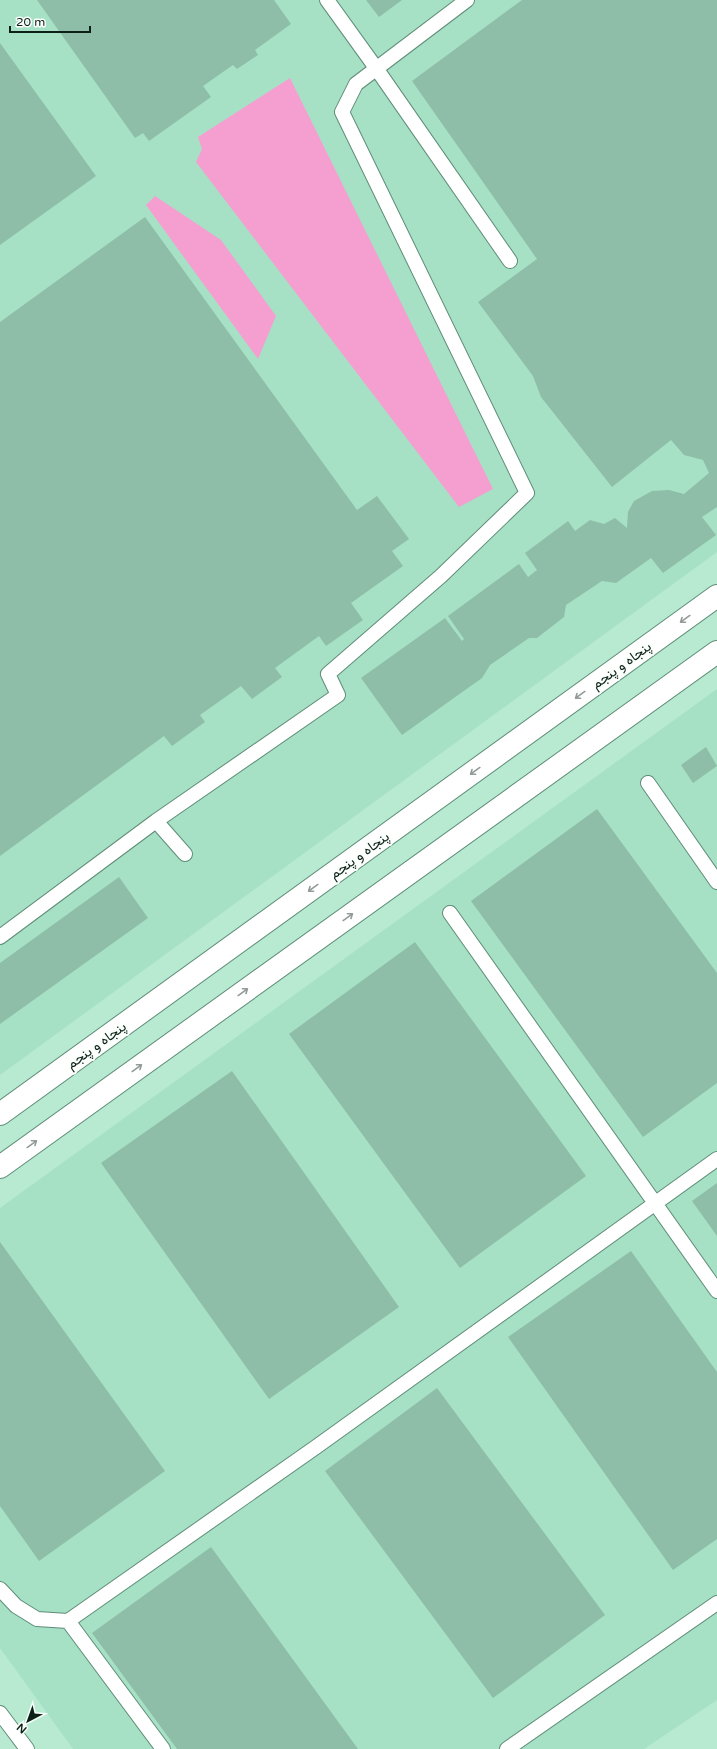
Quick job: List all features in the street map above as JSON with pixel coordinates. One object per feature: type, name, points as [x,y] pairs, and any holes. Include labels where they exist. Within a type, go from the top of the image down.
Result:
[{"type":"main road","name":"پنجاه و پنجم","points":[[0,1114],[716,599]]},
{"type":"main road","points":[[0,1167],[717,652]]},
{"type":"lane","points":[[327,0],[510,261]]},
{"type":"lane","points":[[0,936],[156,821],[338,695],[328,674],[441,576],[527,492],[342,112],[356,84],[468,0]]},
{"type":"lane","points":[[648,783],[717,882]]},
{"type":"lane","points":[[156,821],[185,854]]},
{"type":"lane","points":[[450,914],[717,1291]]},
{"type":"lane","points":[[0,1589],[16,1606],[37,1619],[68,1621],[316,1447],[717,1159]]},
{"type":"lane","points":[[507,1749],[717,1603]]},
{"type":"lane","points":[[68,1621],[163,1749]]},
{"type":"lane","points":[[0,1713],[27,1749]]},
{"type":"shaded area","points":[[0,0],[717,0],[717,552],[0,1075]]},
{"type":"shaded area","points":[[290,78],[493,489],[459,507],[196,162],[202,149],[198,137]]},
{"type":"shaded area","points":[[155,196],[221,240],[276,316],[258,359],[146,205]]},
{"type":"shaded area","points":[[717,689],[717,1700],[644,1749],[73,1749],[0,1648],[0,1208]]},
{"type":"building","points":[[37,0],[274,0],[291,24],[255,50],[258,55],[237,69],[233,65],[203,86],[211,97],[149,141],[143,133],[135,138]]},
{"type":"building","points":[[366,0],[402,0],[379,17]]},
{"type":"building","points":[[522,0],[717,0],[717,507],[702,517],[716,535],[663,573],[651,558],[616,583],[602,581],[566,605],[564,617],[537,638],[529,638],[490,665],[482,678],[402,735],[361,678],[445,618],[462,641],[464,639],[448,616],[519,564],[528,577],[537,570],[525,553],[568,521],[575,531],[590,520],[604,524],[615,518],[627,528],[628,512],[634,501],[652,491],[669,490],[684,494],[709,473],[703,460],[684,455],[671,440],[612,487],[541,397],[533,376],[478,302],[537,259],[412,81]]},
{"type":"building","points":[[0,43],[96,176],[0,245]]},
{"type":"building","points":[[145,217],[357,510],[377,496],[409,539],[392,551],[403,566],[351,603],[363,620],[326,646],[319,636],[275,668],[282,677],[252,699],[241,686],[200,715],[205,722],[172,746],[164,736],[0,856],[0,322]]},
{"type":"building","points":[[706,747],[717,766],[693,783],[681,765]]},
{"type":"building","points":[[597,809],[717,973],[717,1083],[643,1137],[471,901]]},
{"type":"building","points":[[119,877],[148,918],[0,1024],[0,963]]},
{"type":"building","points":[[415,942],[586,1176],[460,1268],[289,1034]]},
{"type":"building","points":[[232,1071],[399,1307],[269,1399],[101,1163]]},
{"type":"building","points":[[717,1183],[717,1236],[692,1201]]},
{"type":"building","points":[[0,1242],[165,1471],[39,1561],[0,1506]]},
{"type":"building","points":[[631,1251],[717,1372],[717,1539],[673,1570],[508,1337]]},
{"type":"building","points":[[437,1388],[605,1615],[493,1698],[325,1471]]},
{"type":"building","points":[[211,1547],[358,1749],[177,1749],[92,1633]]}]
